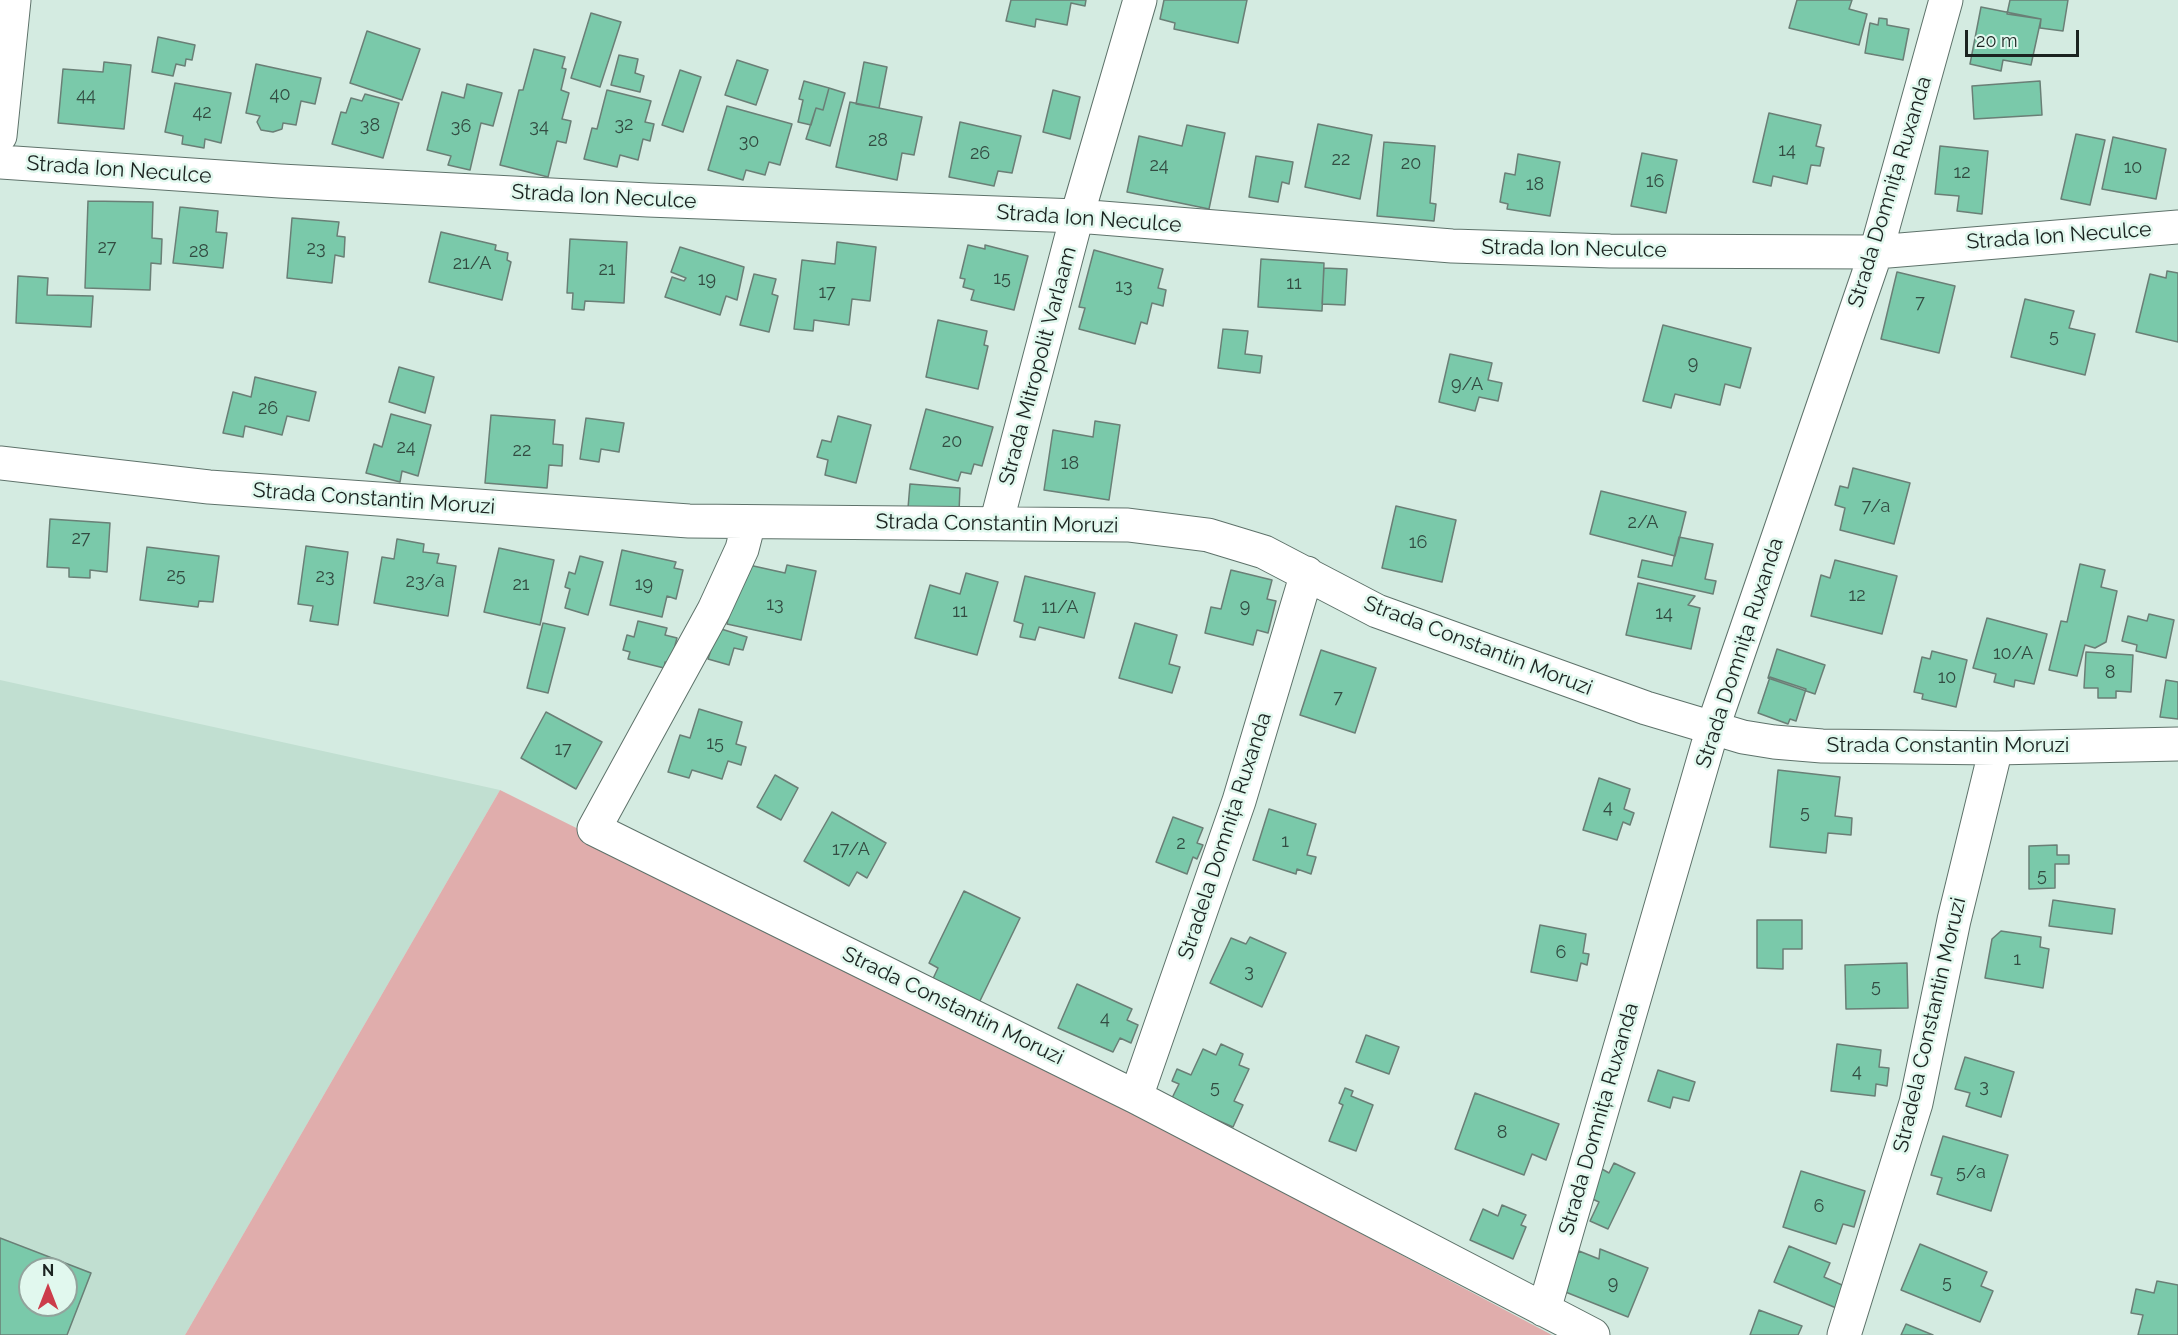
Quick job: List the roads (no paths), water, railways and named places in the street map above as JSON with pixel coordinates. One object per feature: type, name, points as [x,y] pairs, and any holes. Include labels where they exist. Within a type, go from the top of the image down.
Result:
[{"type":"street","points":[[0,136],[14,0]]},
{"type":"street","name":"Strada Mitropolit Varlaam","points":[[996,524],[1077,216],[1140,0]]},
{"type":"street","name":"Strada Domnița Ruxanda","points":[[1544,1310],[1713,727],[1876,252],[1946,0]]},
{"type":"street","name":"Strada Ion Neculce","points":[[0,162],[280,181],[600,198],[1077,216],[1452,246],[1611,251],[1876,252],[2178,227]]},
{"type":"street","name":"Strada Constantin Moruzi","points":[[0,463],[209,487],[689,521],[1128,525],[1208,535],[1264,552],[1377,611],[1646,708],[1774,742],[1996,748],[2178,744]]},
{"type":"street","name":"Strada Constantin Moruzi","points":[[749,522],[742,549],[714,610],[594,829],[1136,1097]]},
{"type":"street","name":"Stradela Domnița Ruxanda","points":[[1136,1097],[1239,801],[1307,573]]},
{"type":"street","name":"Stradela Constantin Moruzi","points":[[1844,1335],[1916,1103],[1954,920],[1996,748]]},
{"type":"street","points":[[1136,1097],[1593,1335]]}]
